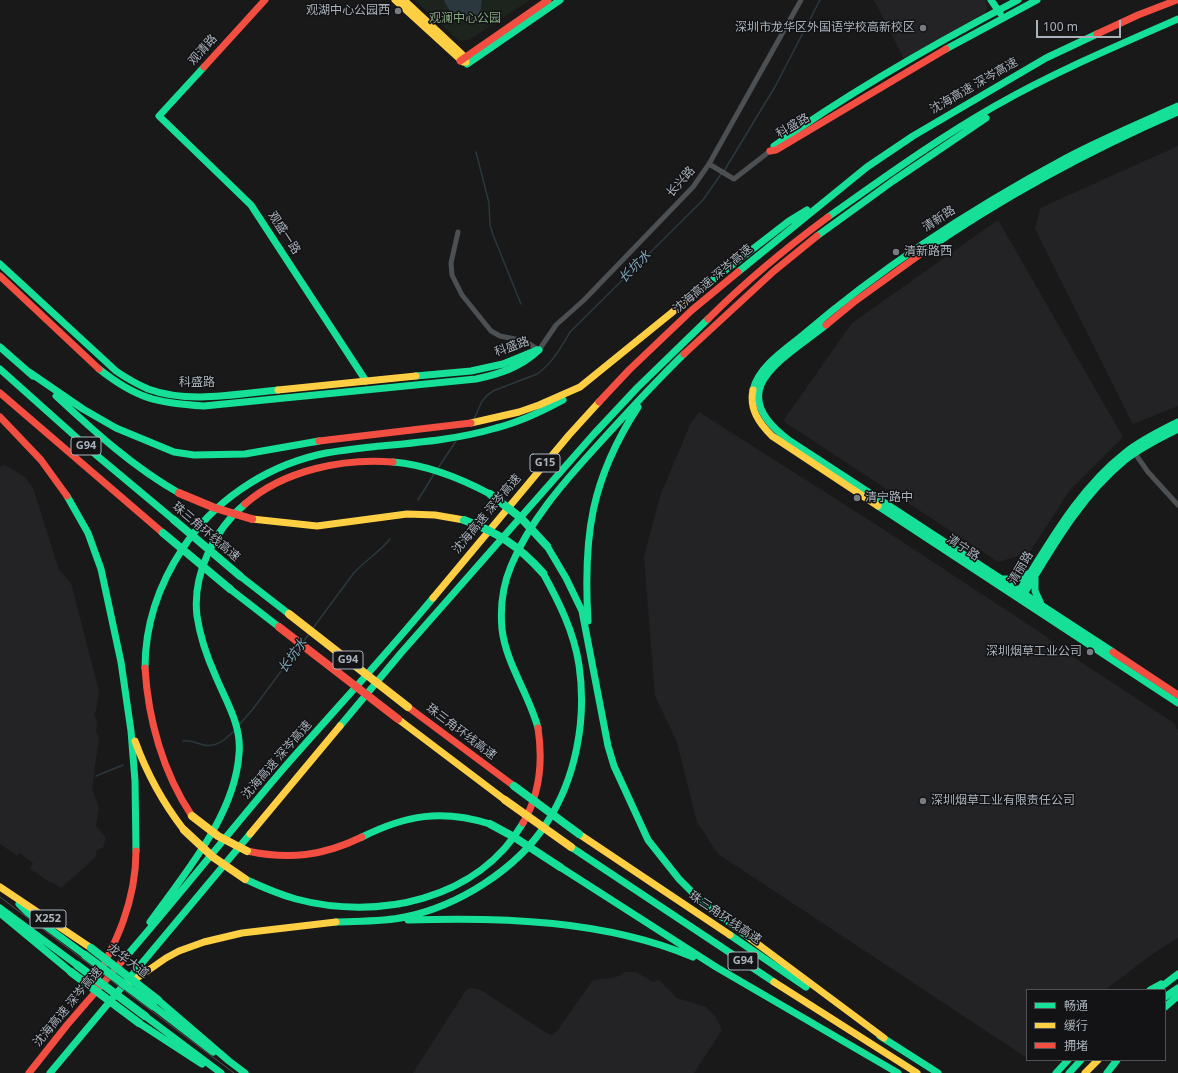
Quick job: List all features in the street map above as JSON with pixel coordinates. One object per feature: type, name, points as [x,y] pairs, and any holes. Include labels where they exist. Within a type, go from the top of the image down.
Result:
[{"type":"main road","name":"观清路","points":[[159,116],[265,0]]},
{"type":"main road","points":[[395,0],[464,61]]},
{"type":"main road","points":[[404,0],[464,61]]},
{"type":"main road","points":[[464,61],[548,0]]},
{"type":"main road","points":[[464,61],[560,0]]},
{"type":"main road","points":[[991,0],[1002,18]]},
{"type":"main road","name":"科盛路","points":[[770,151],[807,122],[941,41],[1018,0]]},
{"type":"main road","name":"科盛路","points":[[770,151],[776,150],[806,133],[945,49],[1037,0]]},
{"type":"main road","name":"沈海高速 深岑高速","points":[[32,1070],[67,1025],[182,892],[283,770],[392,646],[568,435],[624,376],[692,310],[867,168],[913,136],[1046,58],[1138,15],[1177,0]]},
{"type":"main road","name":"沈海高速 深岑高速","points":[[50,1073],[401,653],[593,434],[642,382],[723,304],[801,237],[875,184],[953,132],[995,106],[1047,79],[1101,52],[1178,19]]},
{"type":"main road","points":[[131,731],[151,781],[166,806],[184,830],[212,857],[245,879],[276,894],[305,902],[343,907],[372,907],[416,900],[447,890],[480,872],[503,852],[512,840],[530,811],[538,784],[541,760],[541,742],[538,725],[509,656],[502,630],[502,600],[509,570],[515,556],[530,531],[574,472],[630,408],[663,374],[768,276],[803,247],[936,151],[1047,79]]},
{"type":"main road","name":"清新路","points":[[755,401],[753,388],[755,381],[764,368],[845,301],[932,238],[1017,184],[1132,126],[1178,106]]},
{"type":"main road","name":"清新路","points":[[755,401],[764,378],[769,372],[849,305],[930,247],[1020,189],[1105,145],[1178,112]]},
{"type":"main road","name":"观盛一路","points":[[159,116],[251,205],[366,381]]},
{"type":"main road","points":[[867,168],[755,247],[580,387],[550,408],[509,426],[472,434],[317,455],[278,468],[256,479],[231,496],[195,531],[180,551],[167,574],[152,612],[145,647],[144,672],[152,717],[165,762],[179,797],[192,816],[212,833],[229,843],[247,851],[265,855],[285,857],[317,854],[335,849],[391,823],[405,819],[432,815],[454,815],[478,819],[514,837],[716,967],[898,1073]]},
{"type":"main road","name":"科盛路","points":[[0,264],[111,367],[129,380],[144,388],[158,393],[174,396],[204,397],[482,369],[503,364],[539,350]]},
{"type":"main road","name":"科盛路","points":[[0,276],[65,338],[112,379],[140,396],[173,404],[204,406],[476,379],[493,375],[520,365],[529,360],[539,350]]},
{"type":"main road","points":[[0,347],[130,462],[161,484],[215,508],[252,519],[317,526],[407,514],[435,515],[464,520],[488,529],[515,545],[530,557],[543,573],[556,595],[568,624],[578,655],[583,704],[580,741],[557,807],[540,833],[522,852],[497,875],[468,894],[434,908],[403,918],[373,921]]},
{"type":"main road","name":"珠三角环线高速","points":[[0,369],[95,454],[240,576],[408,707],[579,834],[831,1004],[938,1073]]},
{"type":"main road","points":[[29,372],[77,405],[116,428],[155,446],[184,454],[227,456],[328,439],[479,422],[539,405],[580,387]]},
{"type":"main road","points":[[590,650],[587,601],[587,555],[591,521],[599,488],[612,453],[628,421],[645,396],[663,374]]},
{"type":"main road","name":"G94","points":[[0,393],[230,589],[505,800],[571,847],[823,1014],[917,1073]]},
{"type":"main road","name":"清宁路","points":[[755,401],[763,416],[778,432],[998,578],[1020,595],[1043,607],[1178,695]]},
{"type":"main road","name":"清宁路","points":[[755,401],[753,411],[756,419],[764,430],[772,436],[1020,595],[1178,703]]},
{"type":"main road","points":[[0,417],[45,465],[67,496],[88,533],[101,569],[121,662],[131,731],[134,781],[136,870],[128,910],[113,948],[90,992],[67,1025]]},
{"type":"main road","name":"清丽路","points":[[1020,595],[1082,495],[1114,461],[1132,450],[1147,438],[1178,422]]},
{"type":"main road","name":"清丽路","points":[[1132,450],[1178,429]]},
{"type":"main road","points":[[125,958],[198,854],[225,809],[237,772],[239,736],[235,721],[203,645],[197,615],[197,595],[202,570],[212,546],[225,524],[236,512],[264,490],[284,480],[335,464],[360,461],[399,462],[449,474],[490,494],[521,518],[547,546],[563,570],[574,591],[582,612],[611,756],[641,827],[656,850],[679,879],[702,902],[884,1038]]},
{"type":"main road","points":[[998,578],[1006,580],[1020,579],[1035,572],[1035,591],[1039,602],[1043,607]]},
{"type":"main road","name":"龙华大道","points":[[2,889],[28,913],[158,1000],[229,1062]]},
{"type":"main road","name":"X252","points":[[0,908],[186,1045],[221,1073]]},
{"type":"main road","name":"X252","points":[[0,913],[72,972],[139,1023],[216,1073]]},
{"type":"main road","points":[[100,1012],[128,985],[151,967],[177,952],[196,944],[222,937],[261,930],[327,922],[443,919],[512,920],[622,934],[674,949],[716,967]]},
{"type":"main road","name":"龙华大道","points":[[88,952],[206,1048],[245,1073]]},
{"type":"main road","points":[[1152,989],[1176,976]]},
{"type":"main road","points":[[1158,989],[1176,976]]},
{"type":"main road","points":[[1166,996],[1178,988]]},
{"type":"main road","points":[[1166,1006],[1178,996]]},
{"type":"main road","points":[[1056,1072],[1067,1061]]},
{"type":"main road","points":[[1070,1073],[1080,1061]]},
{"type":"main road","points":[[1085,1073],[1097,1061]]},
{"type":"main road","points":[[1107,1073],[1116,1061]]},
{"type":"street","name":"长兴路","points":[[539,350],[556,325],[584,300],[693,186],[709,164],[801,0]]},
{"type":"street","points":[[709,164],[734,179],[770,151]]},
{"type":"street","points":[[458,232],[451,263],[452,274],[462,295],[491,331],[500,336],[525,341],[539,350]]},
{"type":"street","points":[[1132,450],[1152,477],[1178,505]]},
{"type":"shaded area","points":[[444,0],[482,0],[480,14],[475,20],[465,21],[452,13]]},
{"type":"shaded area","name":"深圳市龙华区外国语学校高新校区","points":[[874,0],[986,0],[987,8],[985,13],[904,59]]},
{"type":"shaded area","points":[[1178,146],[1178,406],[1133,424],[1035,229],[1040,208]]},
{"type":"shaded area","points":[[998,220],[1123,437],[1070,490],[1029,553],[998,562],[783,421],[852,323]]},
{"type":"shaded area","name":"深圳烟草工业有限责任公司","points":[[699,412],[880,527],[1044,635],[1061,649],[1174,723],[1178,730],[1178,938],[1151,955],[1106,989],[1026,989],[1026,1057],[718,854],[697,822],[677,742],[655,696],[644,557],[660,496],[690,425]]},
{"type":"shaded area","points":[[5,465],[24,476],[34,491],[59,570],[71,583],[99,691],[96,711],[94,714],[97,722],[96,731],[99,738],[92,789],[99,807],[96,826],[106,838],[103,848],[97,850],[95,858],[61,888],[30,869],[33,863],[19,853],[17,856],[0,844],[0,467]]},
{"type":"shaded area","points":[[624,972],[636,972],[653,982],[659,980],[677,998],[706,1007],[715,1016],[722,1030],[694,1073],[413,1073],[466,990],[472,988],[481,990],[548,1034],[552,1035],[557,1031],[593,980],[619,976]]},
{"type":"green space","name":"观澜中心公园","points":[[415,0],[530,0],[469,40],[461,41]]},
{"type":"waterway","name":"长坑水","points":[[724,171],[776,85],[820,0]]},
{"type":"waterway","points":[[476,152],[489,203],[490,225],[521,304]]},
{"type":"waterway","name":"长坑水","points":[[474,419],[483,400],[488,394],[537,374],[542,370],[556,355],[570,332],[703,200],[721,174]]},
{"type":"waterway","name":"长坑水","points":[[438,468],[456,441]]},
{"type":"waterway","name":"长坑水","points":[[418,500],[434,474]]},
{"type":"waterway","name":"长坑水","points":[[313,628],[353,574],[390,539]]},
{"type":"waterway","name":"长坑水","points":[[304,641],[309,634]]},
{"type":"waterway","name":"长坑水","points":[[239,725],[253,709],[299,647]]},
{"type":"waterway","name":"长坑水","points":[[183,741],[191,741],[208,746],[217,744],[224,740],[234,731]]},
{"type":"waterway","name":"长坑水","points":[[96,776],[123,765]]},
{"type":"tram line","points":[[0,897],[234,1073]]},
{"type":"traffic: fast","points":[[467,64],[560,0]]},
{"type":"traffic: fast","points":[[991,0],[1000,13]]},
{"type":"traffic: fast","points":[[774,146],[833,106],[893,69],[1018,0]]},
{"type":"traffic: fast","points":[[946,49],[1037,0]]},
{"type":"traffic: fast","points":[[828,217],[931,146],[995,106],[1062,71],[1178,19]]},
{"type":"traffic: fast","points":[[738,272],[867,167],[913,136],[1046,58],[1097,34]]},
{"type":"traffic: fast","points":[[204,67],[159,116],[251,205],[366,381]]},
{"type":"traffic: fast","points":[[753,390],[761,374],[781,352],[865,285],[930,239],[997,197],[1066,158],[1178,106]]},
{"type":"traffic: fast","points":[[922,253],[953,232],[1047,176],[1111,143],[1178,112]]},
{"type":"traffic: fast","points":[[817,236],[893,181],[986,118]]},
{"type":"traffic: fast","points":[[701,289],[789,221],[807,210]]},
{"type":"traffic: fast","points":[[0,264],[116,371],[148,389],[164,394],[196,397],[213,397],[278,390]]},
{"type":"traffic: fast","points":[[340,726],[401,653],[593,435],[637,388],[708,319]]},
{"type":"traffic: fast","points":[[826,325],[792,351],[765,377],[759,391],[760,406],[770,423],[790,441],[1113,652]]},
{"type":"traffic: fast","points":[[0,347],[33,376]]},
{"type":"traffic: fast","points":[[416,376],[471,371],[503,364],[537,350]]},
{"type":"traffic: fast","points":[[99,369],[125,387],[148,398],[173,403],[204,406],[476,379],[510,369],[525,361],[539,350]]},
{"type":"traffic: fast","points":[[538,728],[504,642],[501,613],[506,581],[511,566],[527,534],[559,489],[628,412],[684,354]]},
{"type":"traffic: fast","points":[[0,369],[95,454],[174,520]]},
{"type":"traffic: fast","points":[[29,372],[83,409],[116,428],[174,452],[194,455],[245,454],[319,441]]},
{"type":"traffic: fast","points":[[56,396],[100,436],[130,460],[162,483],[179,493]]},
{"type":"traffic: fast","points":[[145,668],[148,636],[155,605],[160,590],[174,562],[195,531],[224,502],[241,489],[278,469],[317,455],[350,449],[434,440],[481,432],[522,420],[563,400]]},
{"type":"traffic: fast","points":[[588,621],[587,562],[589,535],[594,509],[600,484],[610,459],[622,433],[638,407]]},
{"type":"traffic: fast","points":[[1018,596],[1019,591],[1054,535],[1066,517],[1093,483],[1131,448],[1178,422]]},
{"type":"traffic: fast","points":[[1020,597],[1024,594],[1069,522],[1109,474],[1131,455],[1178,429]]},
{"type":"traffic: fast","points":[[393,462],[431,469],[490,494]]},
{"type":"traffic: fast","points":[[490,494],[521,518],[547,546]]},
{"type":"traffic: fast","points":[[67,496],[88,533],[101,569],[121,662],[131,731],[135,781],[136,851]]},
{"type":"traffic: fast","points":[[150,922],[206,842],[228,799],[235,777],[239,754],[236,724],[204,647],[198,624],[196,600],[202,569],[215,540],[224,527],[245,504]]},
{"type":"traffic: fast","points":[[878,506],[1178,703]]},
{"type":"traffic: fast","points":[[174,520],[240,576]]},
{"type":"traffic: fast","points":[[464,520],[507,541],[525,555],[543,573]]},
{"type":"traffic: fast","points":[[163,533],[230,589]]},
{"type":"traffic: fast","points":[[547,546],[566,578],[582,611],[608,746],[614,766],[648,840],[679,879],[702,902],[751,939]]},
{"type":"traffic: fast","points":[[336,922],[397,919],[425,912],[465,895],[502,871],[534,841],[546,824],[565,788],[572,768],[580,727],[581,685],[577,653],[570,629],[555,595],[543,573]]},
{"type":"traffic: fast","points":[[1003,579],[1017,579],[1030,573]]},
{"type":"traffic: fast","points":[[240,576],[289,614]]},
{"type":"traffic: fast","points":[[1035,578],[1035,591],[1041,604]]},
{"type":"traffic: fast","points":[[230,589],[279,627]]},
{"type":"traffic: fast","points":[[124,959],[283,769],[433,598]]},
{"type":"traffic: fast","points":[[514,786],[579,834]]},
{"type":"traffic: fast","points":[[362,837],[409,819],[424,817],[456,817],[473,819],[490,824]]},
{"type":"traffic: fast","points":[[245,879],[289,897],[327,905],[360,907],[392,905],[423,898],[453,887],[480,870],[504,849],[523,823]]},
{"type":"traffic: fast","points":[[490,824],[514,837],[560,867]]},
{"type":"traffic: fast","points":[[50,1073],[250,834]]},
{"type":"traffic: fast","points":[[571,847],[774,982]]},
{"type":"traffic: fast","points":[[560,867],[716,967],[898,1073]]},
{"type":"traffic: fast","points":[[19,904],[28,913],[85,955]]},
{"type":"traffic: fast","points":[[0,908],[77,965]]},
{"type":"traffic: fast","points":[[1,914],[71,972]]},
{"type":"traffic: fast","points":[[408,920],[480,919],[589,928],[625,935],[693,957]]},
{"type":"traffic: fast","points":[[730,935],[806,987]]},
{"type":"traffic: fast","points":[[91,948],[158,1000]]},
{"type":"traffic: fast","points":[[85,955],[153,1006]]},
{"type":"traffic: fast","points":[[77,965],[145,1016]]},
{"type":"traffic: fast","points":[[71,972],[139,1023]]},
{"type":"traffic: fast","points":[[1158,989],[1178,974]]},
{"type":"traffic: fast","points":[[1152,989],[1161,984]]},
{"type":"traffic: fast","points":[[1166,996],[1178,988]]},
{"type":"traffic: fast","points":[[1166,1006],[1178,996]]},
{"type":"traffic: fast","points":[[158,1000],[245,1073]]},
{"type":"traffic: fast","points":[[153,1006],[213,1052]]},
{"type":"traffic: fast","points":[[145,1016],[221,1073]]},
{"type":"traffic: fast","points":[[139,1023],[202,1064]]},
{"type":"traffic: fast","points":[[880,1036],[938,1073]]},
{"type":"traffic: fast","points":[[1056,1073],[1067,1061]]},
{"type":"traffic: fast","points":[[1069,1073],[1080,1061]]},
{"type":"traffic: fast","points":[[1107,1073],[1116,1061]]},
{"type":"traffic: slow","points":[[395,0],[463,62]]},
{"type":"traffic: slow","points":[[404,0],[465,57],[466,62]]},
{"type":"traffic: slow","points":[[471,423],[519,412],[580,387],[701,289]]},
{"type":"traffic: slow","points":[[278,390],[416,376]]},
{"type":"traffic: slow","points":[[753,390],[752,403],[756,415],[759,421],[772,436],[878,506]]},
{"type":"traffic: slow","points":[[433,598],[569,435],[599,402]]},
{"type":"traffic: slow","points":[[252,519],[317,526],[407,514],[435,515],[464,520]]},
{"type":"traffic: slow","points":[[289,614],[408,707]]},
{"type":"traffic: slow","points":[[398,719],[505,800]]},
{"type":"traffic: slow","points":[[250,834],[340,726]]},
{"type":"traffic: slow","points":[[135,741],[156,788],[184,830]]},
{"type":"traffic: slow","points":[[505,800],[571,847]]},
{"type":"traffic: slow","points":[[192,816],[218,836],[247,851]]},
{"type":"traffic: slow","points":[[184,830],[213,857],[245,879]]},
{"type":"traffic: slow","points":[[579,834],[730,935]]},
{"type":"traffic: slow","points":[[0,887],[91,948]]},
{"type":"traffic: slow","points":[[130,983],[166,958],[179,951],[204,942],[242,933],[336,922]]},
{"type":"traffic: slow","points":[[751,939],[884,1038]]},
{"type":"traffic: slow","points":[[774,982],[917,1073]]},
{"type":"traffic: slow","points":[[1085,1073],[1097,1061]]},
{"type":"traffic: jam","points":[[204,67],[265,0]]},
{"type":"traffic: jam","points":[[460,61],[548,0]]},
{"type":"traffic: jam","points":[[1097,34],[1138,15],[1177,0]]},
{"type":"traffic: jam","points":[[770,151],[776,150],[946,49]]},
{"type":"traffic: jam","points":[[708,319],[766,266],[828,217]]},
{"type":"traffic: jam","points":[[684,354],[774,271],[817,236]]},
{"type":"traffic: jam","points":[[826,325],[854,302],[922,253]]},
{"type":"traffic: jam","points":[[599,402],[629,370],[692,310],[738,272]]},
{"type":"traffic: jam","points":[[0,276],[99,369]]},
{"type":"traffic: jam","points":[[0,393],[163,533]]},
{"type":"traffic: jam","points":[[0,417],[41,460],[67,496]]},
{"type":"traffic: jam","points":[[319,441],[471,423]]},
{"type":"traffic: jam","points":[[245,504],[261,492],[278,483],[315,469],[354,462],[393,462]]},
{"type":"traffic: jam","points":[[179,493],[215,508],[252,519]]},
{"type":"traffic: jam","points":[[279,627],[398,719]]},
{"type":"traffic: jam","points":[[1113,652],[1178,695]]},
{"type":"traffic: jam","points":[[145,668],[150,707],[165,764],[192,816]]},
{"type":"traffic: jam","points":[[408,707],[514,786]]},
{"type":"traffic: jam","points":[[523,823],[533,801],[539,777],[540,753],[538,728]]},
{"type":"traffic: jam","points":[[247,851],[262,854],[292,856],[320,852],[362,837]]},
{"type":"traffic: jam","points":[[92,987],[123,922],[132,888],[136,851]]},
{"type":"traffic: jam","points":[[29,1073],[67,1025],[124,959]]},
{"type":"place","name":"观湖中心公园西","points":[[398,11]]},
{"type":"place","name":"深圳市龙华区外国语学校高新校区","points":[[923,28]]},
{"type":"place","name":"清新路西","points":[[896,252]]},
{"type":"place","name":"清宁路中","points":[[857,498]]},
{"type":"place","name":"深圳烟草工业公司","points":[[1090,652]]},
{"type":"place","name":"深圳烟草工业有限责任公司","points":[[923,801]]}]
